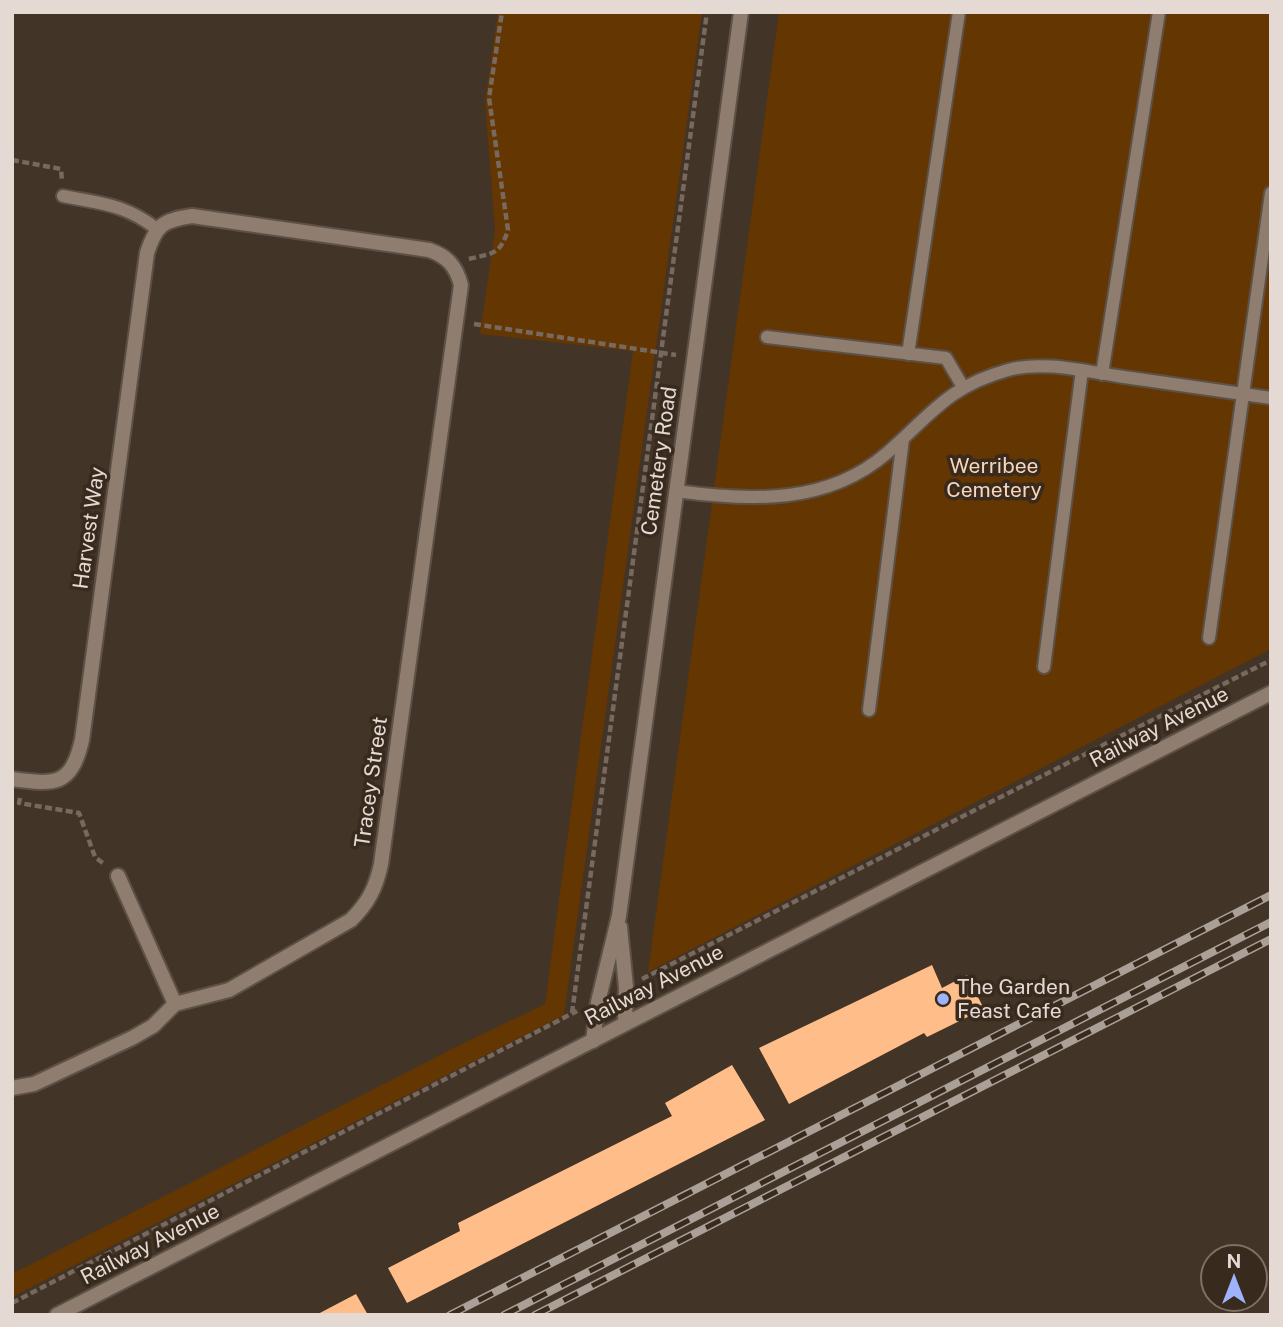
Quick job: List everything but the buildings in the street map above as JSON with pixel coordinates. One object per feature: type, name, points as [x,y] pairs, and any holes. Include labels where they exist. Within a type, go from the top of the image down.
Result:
[{"type":"street","name":"Cemetery Road","points":[[593,1041],[598,1002],[619,916],[741,12]]},
{"type":"street","points":[[157,229],[163,223],[191,216],[429,250],[442,254],[452,263]]},
{"type":"street","name":"Harvest Way","points":[[17,780],[38,783],[64,777],[73,770],[82,740],[148,253],[157,229]]},
{"type":"street","name":"Tracey Street","points":[[175,1004],[202,999],[240,984],[351,920],[375,889],[383,850],[461,285],[452,263]]},
{"type":"street","name":"Railway Avenue","points":[[57,1315],[1271,693]]},
{"type":"street","points":[[12,1088],[34,1084],[132,1038],[153,1026],[175,1004],[118,876]]},
{"type":"street","name":"Cemetery Road","points":[[619,916],[626,988],[625,1023]]},
{"type":"lane","points":[[908,354],[959,12]]},
{"type":"lane","points":[[1102,374],[1158,12]]},
{"type":"lane","points":[[1209,638],[1271,193]]},
{"type":"lane","points":[[63,196],[125,208],[138,214],[157,229]]},
{"type":"lane","points":[[767,337],[946,358],[963,387]]},
{"type":"lane","points":[[676,491],[777,498],[840,482],[869,468],[925,416],[963,387],[1012,369],[1082,370],[1271,398]]},
{"type":"lane","points":[[1044,667],[1082,370]]},
{"type":"lane","points":[[869,710],[903,439]]},
{"type":"path","points":[[452,263],[498,251],[508,230],[489,98],[502,12]]},
{"type":"path","points":[[572,1013],[659,352],[707,12]]},
{"type":"path","points":[[12,160],[61,169],[63,196]]},
{"type":"path","points":[[456,321],[694,357]]},
{"type":"path","points":[[626,988],[1271,660]]},
{"type":"path","points":[[17,780],[19,803],[79,813],[95,858],[118,876]]},
{"type":"path","points":[[12,1303],[598,1002]]},
{"type":"green space","points":[[498,12],[702,12],[564,1015],[12,1297],[12,1274],[545,1004],[633,351],[480,334],[495,230],[485,102]]},
{"type":"green space","name":"Werribee Cemetery","points":[[779,12],[1271,12],[1271,649],[648,972]]},
{"type":"railway","points":[[450,1315],[1271,895]]},
{"type":"railway","points":[[504,1315],[1271,922]]},
{"type":"railway","points":[[535,1315],[1271,939]]},
{"type":"place","name":"The Garden Feast Cafe","points":[[943,999]]}]
